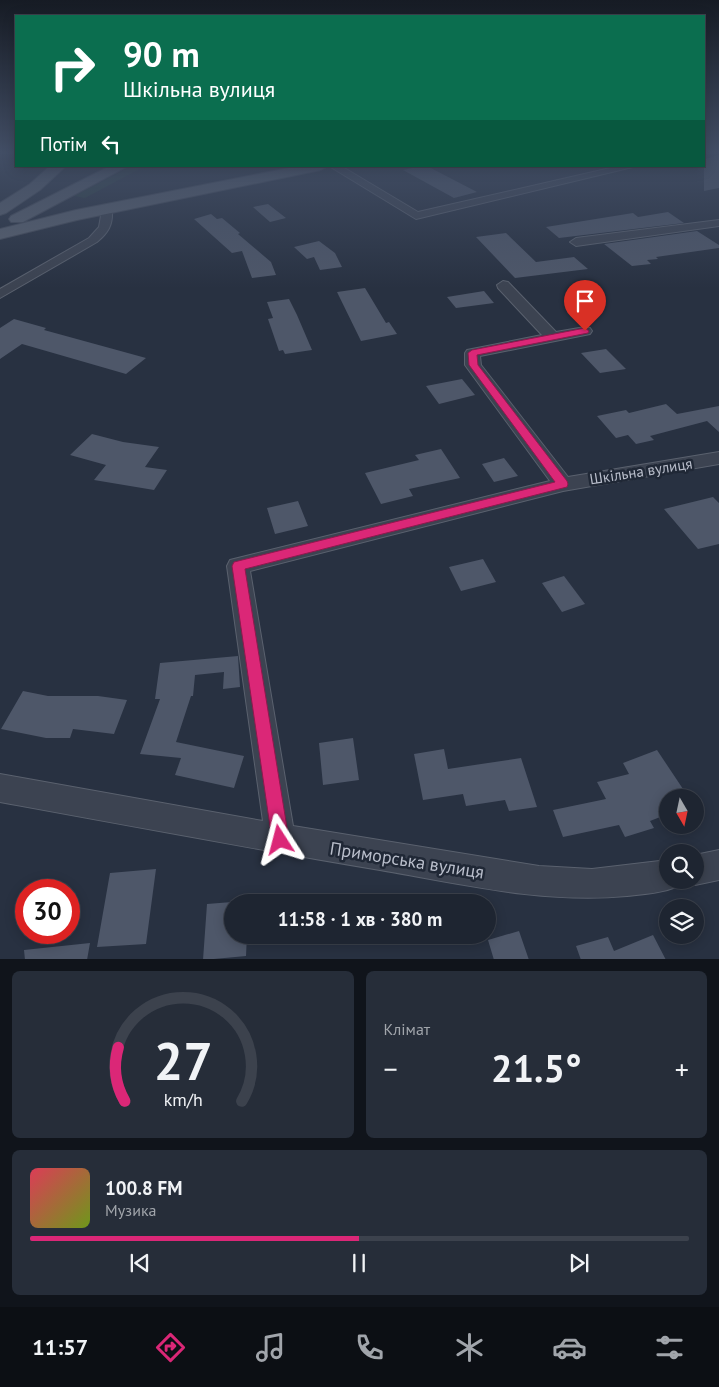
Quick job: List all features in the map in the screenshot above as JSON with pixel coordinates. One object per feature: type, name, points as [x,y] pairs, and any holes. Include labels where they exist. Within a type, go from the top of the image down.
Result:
[{"type":"main road","points":[[0,210],[17,199]]},
{"type":"main road","points":[[0,217],[37,199]]},
{"type":"main road","points":[[0,228],[57,199]]},
{"type":"main road","points":[[23,216],[45,218],[76,215],[161,199]]},
{"type":"main road","points":[[0,234],[76,215]]},
{"type":"street","points":[[388,199],[416,216],[491,199]]},
{"type":"street","points":[[0,294],[93,240],[105,230],[108,221],[107,210]]},
{"type":"street","points":[[576,242],[719,223]]},
{"type":"street","points":[[503,285],[552,337]]},
{"type":"street","points":[[563,484],[473,365],[472,353],[585,331]]},
{"type":"street","name":"Шкільна вулиця","points":[[280,840],[238,566],[563,484],[719,458]]},
{"type":"street","name":"Приморська вулиця","points":[[0,788],[280,840],[539,881],[592,884],[659,876]]},
{"type":"street","points":[[704,868],[719,865]]},
{"type":"building","points":[[268,204],[286,218],[270,222],[253,207]]},
{"type":"building","points":[[668,212],[684,223],[559,238],[546,227],[633,213],[638,217]]},
{"type":"building","points":[[211,214],[217,219],[222,218],[271,262],[276,275],[252,278],[242,251],[232,253],[194,219]]},
{"type":"building","points":[[697,231],[719,245],[719,248],[656,257],[658,259],[647,260],[651,264],[632,266],[604,244]]},
{"type":"building","points":[[506,233],[536,262],[574,257],[588,269],[515,278],[476,237]]},
{"type":"building","points":[[319,241],[335,253],[342,267],[320,270],[314,257],[307,259],[294,247]]},
{"type":"building","points":[[365,288],[386,323],[389,322],[397,334],[361,341],[337,292]]},
{"type":"building","points":[[484,291],[494,303],[456,308],[447,297]]},
{"type":"building","points":[[289,299],[312,350],[285,354],[283,350],[279,351],[268,319],[273,318],[267,302]]},
{"type":"building","points":[[14,319],[46,328],[44,330],[146,358],[126,374],[22,344],[0,359],[0,328]]},
{"type":"building","points":[[606,349],[626,369],[600,373],[581,353]]},
{"type":"building","points":[[462,379],[475,395],[439,404],[426,386]]},
{"type":"building","points":[[666,404],[677,414],[719,406],[719,432],[707,421],[650,436],[654,440],[636,444],[628,435],[616,438],[597,416],[626,410],[629,413]]},
{"type":"building","points":[[92,434],[123,442],[159,447],[145,467],[167,470],[154,490],[94,480],[106,465],[70,455]]},
{"type":"building","points":[[441,449],[460,478],[409,489],[413,496],[381,504],[365,473],[419,460],[415,455]]},
{"type":"building","points":[[504,458],[518,476],[494,482],[482,464]]},
{"type":"building","points":[[713,497],[719,503],[719,544],[698,549],[664,509]]},
{"type":"building","points":[[298,501],[308,526],[275,534],[267,508]]},
{"type":"building","points":[[483,559],[496,582],[461,591],[449,567]]},
{"type":"building","points":[[564,576],[585,604],[562,612],[542,583]]},
{"type":"building","points":[[238,656],[240,687],[223,689],[224,672],[195,675],[193,696],[191,696],[176,742],[244,756],[234,788],[175,775],[181,758],[140,754],[160,699],[155,699],[160,663]]},
{"type":"building","points":[[23,691],[48,696],[98,696],[127,700],[114,734],[73,729],[70,738],[46,738],[1,729]]},
{"type":"building","points":[[353,738],[359,780],[323,785],[319,743]]},
{"type":"building","points":[[444,749],[448,769],[521,758],[537,807],[509,811],[505,800],[466,806],[463,794],[423,800],[414,754]]},
{"type":"building","points":[[657,750],[683,789],[659,789],[659,818],[650,821],[654,828],[625,837],[619,825],[563,837],[553,810],[606,799],[597,782],[629,774],[623,763]]},
{"type":"building","points":[[156,869],[146,944],[97,947],[110,873]]},
{"type":"building","points":[[224,903],[224,944],[247,944],[246,956],[203,959],[207,904]]},
{"type":"building","points":[[519,931],[529,959],[494,959],[489,944],[496,944],[496,938]]},
{"type":"building","points":[[653,935],[665,959],[581,959],[576,946],[608,937],[614,951]]},
{"type":"building","points":[[90,943],[87,959],[25,959],[24,950]]},
{"type":"route","points":[[280,840],[238,566],[563,484],[473,365],[472,353],[585,331]]}]
